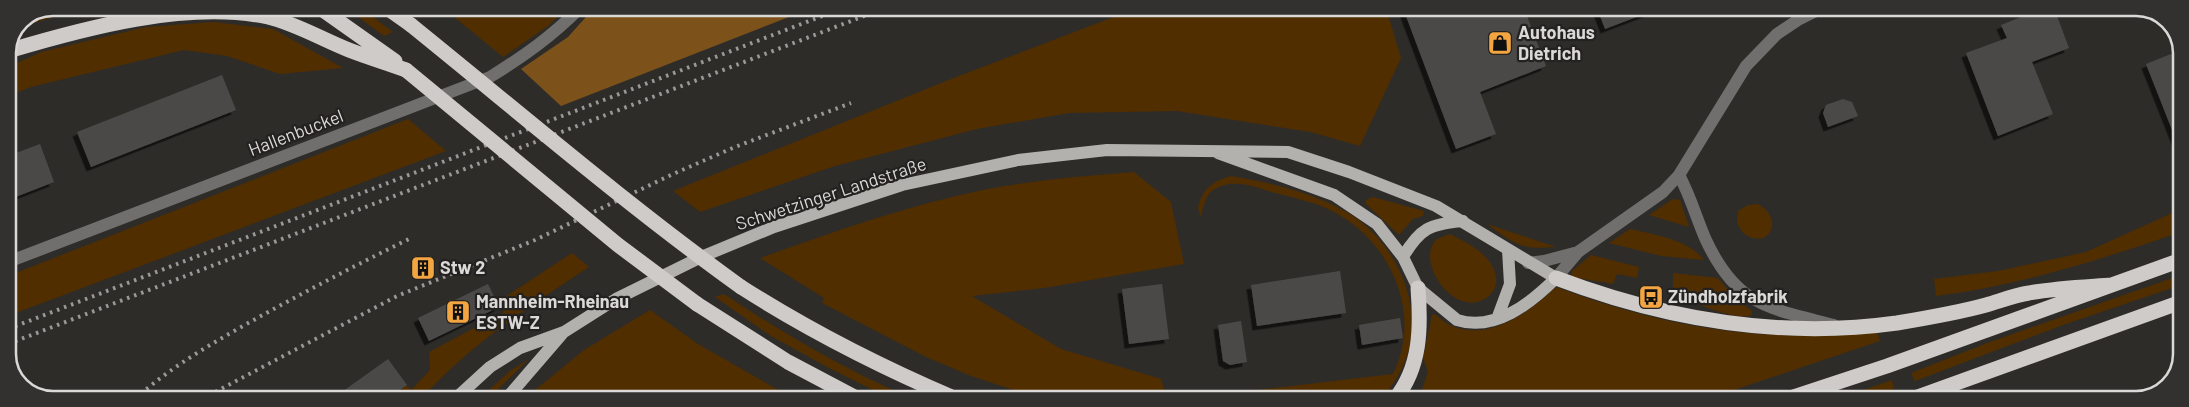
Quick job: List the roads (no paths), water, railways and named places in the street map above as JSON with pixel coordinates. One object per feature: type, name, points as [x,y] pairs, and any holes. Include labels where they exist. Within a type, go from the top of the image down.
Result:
[{"type":"highway","points":[[17,49],[144,17],[156,16]]},
{"type":"highway","points":[[266,16],[291,23],[348,49],[406,70]]},
{"type":"highway","points":[[331,16],[406,70],[618,245],[697,304],[788,362],[842,390]]},
{"type":"highway","points":[[399,16],[615,192],[741,287],[791,319],[850,351],[937,390]]},
{"type":"highway","points":[[1810,391],[2172,263]]},
{"type":"highway","points":[[1556,278],[1612,298],[1694,318],[1746,325],[1876,325],[1984,306],[2029,293],[2112,285]]},
{"type":"highway","points":[[1402,391],[1415,362],[1420,330],[1418,288]]},
{"type":"highway","points":[[1936,391],[2172,305]]},
{"type":"main road","name":"Schwetzinger Landstraße","points":[[464,390],[490,366],[520,348],[564,332],[616,299],[701,257],[774,227],[902,185],[1018,160],[1107,150],[1179,149],[1218,153],[1288,152],[1411,195],[1463,221],[1528,263],[1556,278]]},
{"type":"main road","name":"Schwetzinger Landstraße","points":[[1218,153],[1334,195],[1377,224],[1403,257],[1418,288]]},
{"type":"main road","points":[[1403,257],[1413,240],[1428,227],[1463,221]]},
{"type":"main road","points":[[1497,319],[1510,284],[1508,250]]},
{"type":"main road","points":[[1418,288],[1457,320],[1473,323],[1497,319],[1522,308],[1556,278]]},
{"type":"main road","name":"Schwetzinger Landstraße","points":[[514,390],[564,332]]},
{"type":"street","name":"Hallenbuckel","points":[[16,259],[490,77],[536,48],[572,16]]},
{"type":"street","points":[[1556,278],[1578,252],[1663,192],[1679,175],[1746,66],[1777,34],[1804,17]]},
{"type":"street","points":[[1679,175],[1706,240],[1724,271],[1736,286],[1752,300],[1769,308],[1839,326]]},
{"type":"street","points":[[1528,263],[1578,252]]},
{"type":"railway","points":[[16,326],[821,16]]},
{"type":"railway","points":[[16,341],[863,16]]},
{"type":"railway","points":[[219,390],[397,296],[535,240],[673,174],[735,147],[851,103]]},
{"type":"railway","points":[[145,390],[183,362],[217,341],[305,292],[409,239]]},
{"type":"place","name":"Autohaus Dietrich","points":[[1500,43]]},
{"type":"place","name":"Stw 2","points":[[423,268]]},
{"type":"place","name":"Zündholzfabrik","points":[[1651,297]]},
{"type":"place","name":"Mannheim-Rheinau ESTW-Z","points":[[458,312]]}]
